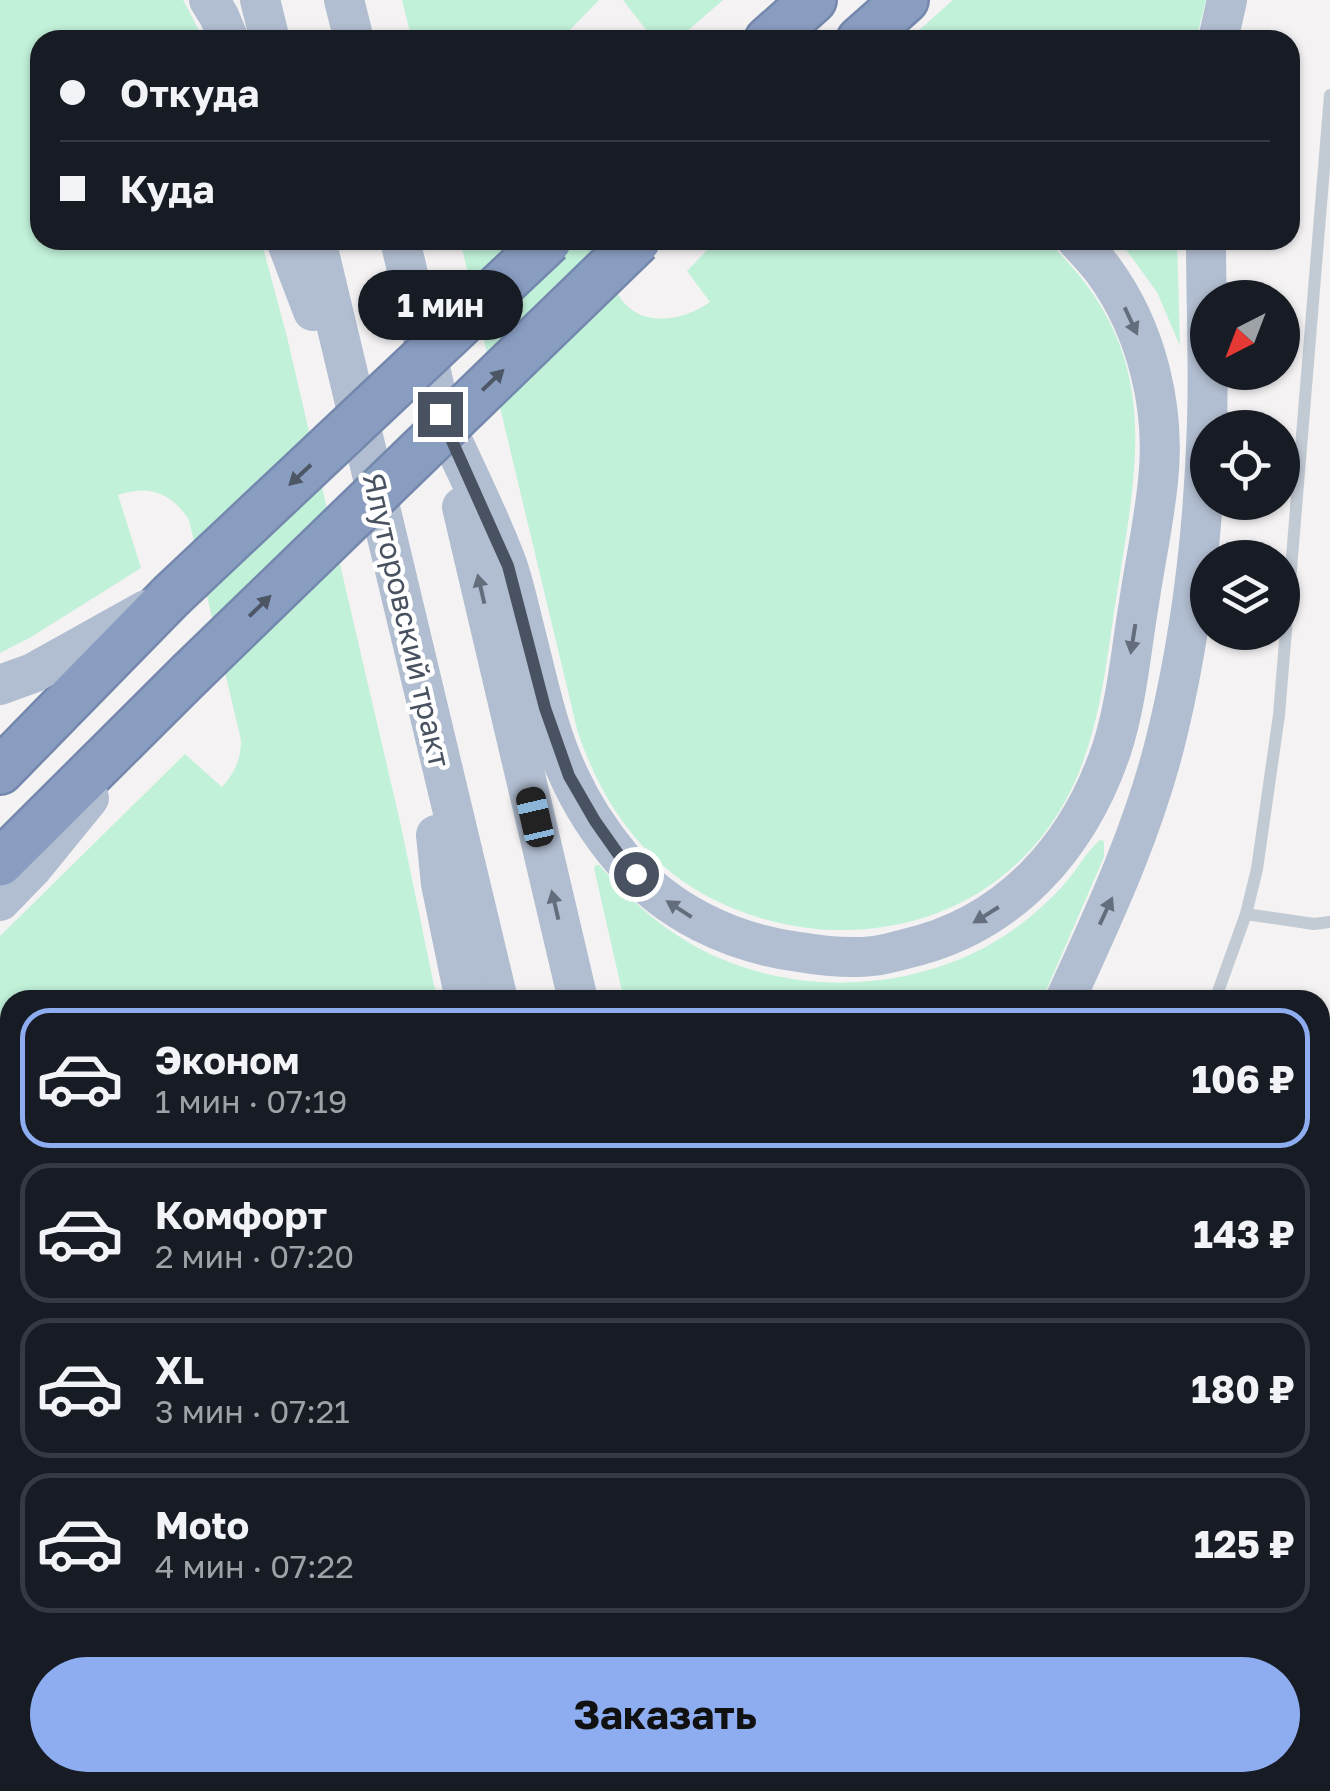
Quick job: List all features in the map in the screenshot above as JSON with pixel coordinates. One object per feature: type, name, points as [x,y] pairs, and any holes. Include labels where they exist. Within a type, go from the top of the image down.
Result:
[{"type":"highway","points":[[779,30],[813,0]]},
{"type":"highway","points":[[871,30],[905,0]]},
{"type":"highway","points":[[0,771],[171,596],[538,250]]},
{"type":"highway","points":[[0,862],[628,250]]},
{"type":"main road","points":[[209,0],[224,30]]},
{"type":"main road","points":[[260,0],[268,30]]},
{"type":"main road","points":[[344,0],[352,30]]},
{"type":"main road","points":[[762,30],[791,0]]},
{"type":"main road","points":[[1220,30],[1226,0]]},
{"type":"main road","points":[[290,250],[365,442]]},
{"type":"main road","name":"Ялуторовский тракт","points":[[318,250],[496,990]]},
{"type":"main road","points":[[402,250],[576,990]]},
{"type":"main road","points":[[440,414],[508,566],[545,708],[569,776],[595,821],[631,869],[651,890],[690,917],[736,937],[782,950],[827,956],[873,956],[923,945],[958,932],[996,910],[1032,882],[1063,846],[1093,797],[1112,745],[1126,685],[1158,480],[1160,432],[1147,358],[1131,318],[1105,272],[1086,250]]},
{"type":"main road","points":[[1071,990],[1122,877],[1168,734],[1182,666],[1200,539],[1208,421],[1206,250]]},
{"type":"main road","points":[[0,686],[33,673],[171,596]]},
{"type":"main road","points":[[415,652],[441,884],[463,990]]},
{"type":"main road","points":[[0,901],[32,868],[190,674]]},
{"type":"lane","points":[[1219,990],[1246,914],[1257,869],[1279,716],[1330,96]]},
{"type":"lane","points":[[1246,914],[1314,924],[1330,922]]},
{"type":"green space","points":[[0,0],[183,0],[199,30],[30,30],[30,250],[264,250],[401,826],[435,990],[0,990],[0,936],[185,754],[222,787],[236,765],[241,740],[189,520],[175,503],[159,493],[140,490],[118,495],[141,568],[0,653]]},
{"type":"green space","points":[[402,0],[599,0],[570,30],[410,30]]},
{"type":"green space","points":[[623,0],[723,0],[688,30],[646,30]]},
{"type":"green space","points":[[953,0],[1206,0],[1198,30],[919,30]]},
{"type":"green space","points":[[462,250],[603,250],[612,281],[626,305],[637,313],[661,319],[687,314],[710,302],[687,271],[707,250],[1055,250],[1084,281],[1110,323],[1126,364],[1134,407],[1135,451],[1105,672],[1089,744],[1071,790],[1045,832],[1013,867],[975,895],[934,914],[889,926],[843,930],[795,926],[748,914],[688,885],[641,844],[605,793],[578,733]]},
{"type":"green space","points":[[1126,250],[1177,250],[1180,346],[1157,292]]},
{"type":"green space","points":[[1104,841],[1104,857],[1046,990],[622,990],[594,868],[599,865],[665,927],[728,962],[807,981],[849,982],[890,979],[930,970],[1004,936],[1053,896],[1091,849]]},
{"type":"route","points":[[440,414],[508,566],[545,708],[569,776],[595,821],[636,874]]}]
